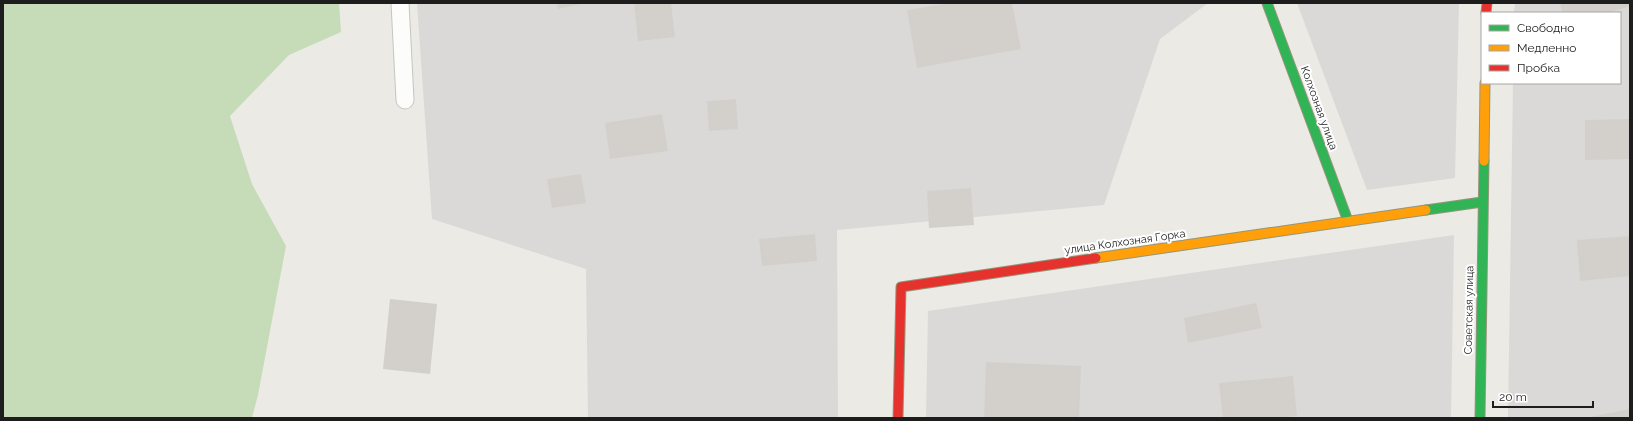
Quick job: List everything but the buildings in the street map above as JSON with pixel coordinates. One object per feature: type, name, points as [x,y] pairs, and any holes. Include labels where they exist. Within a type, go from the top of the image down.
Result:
[{"type":"street","name":"Колхозная улица","points":[[1267,3],[1348,221]]},
{"type":"street","name":"Советская улица","points":[[1480,418],[1482,202],[1485,84]]},
{"type":"street","name":"улица Колхозная Горка","points":[[898,418],[901,287],[1482,202]]},
{"type":"lane","points":[[400,3],[405,100]]},
{"type":"shaded area","points":[[417,3],[1208,3],[1160,39],[1104,205],[837,230],[838,418],[588,418],[586,269],[432,219]]},
{"type":"shaded area","points":[[1297,3],[1459,3],[1455,178],[1367,190]]},
{"type":"shaded area","points":[[1515,3],[1630,3],[1630,418],[1508,418],[1513,84],[1621,84],[1621,12],[1514,12]]},
{"type":"shaded area","points":[[1454,235],[1451,418],[926,418],[928,311]]},
{"type":"green space","points":[[3,3],[339,3],[341,32],[289,55],[230,116],[252,184],[286,246],[258,395],[252,418],[3,418]]},
{"type":"traffic: fast","points":[[1267,3],[1348,221]]},
{"type":"traffic: fast","points":[[1480,418],[1484,161]]},
{"type":"traffic: fast","points":[[1426,210],[1482,202]]},
{"type":"traffic: slow","points":[[1484,161],[1485,84]]},
{"type":"traffic: slow","points":[[1096,258],[1426,210]]},
{"type":"traffic: jam","points":[[1486,12],[1487,3]]},
{"type":"traffic: jam","points":[[898,418],[901,287],[1096,258]]}]
